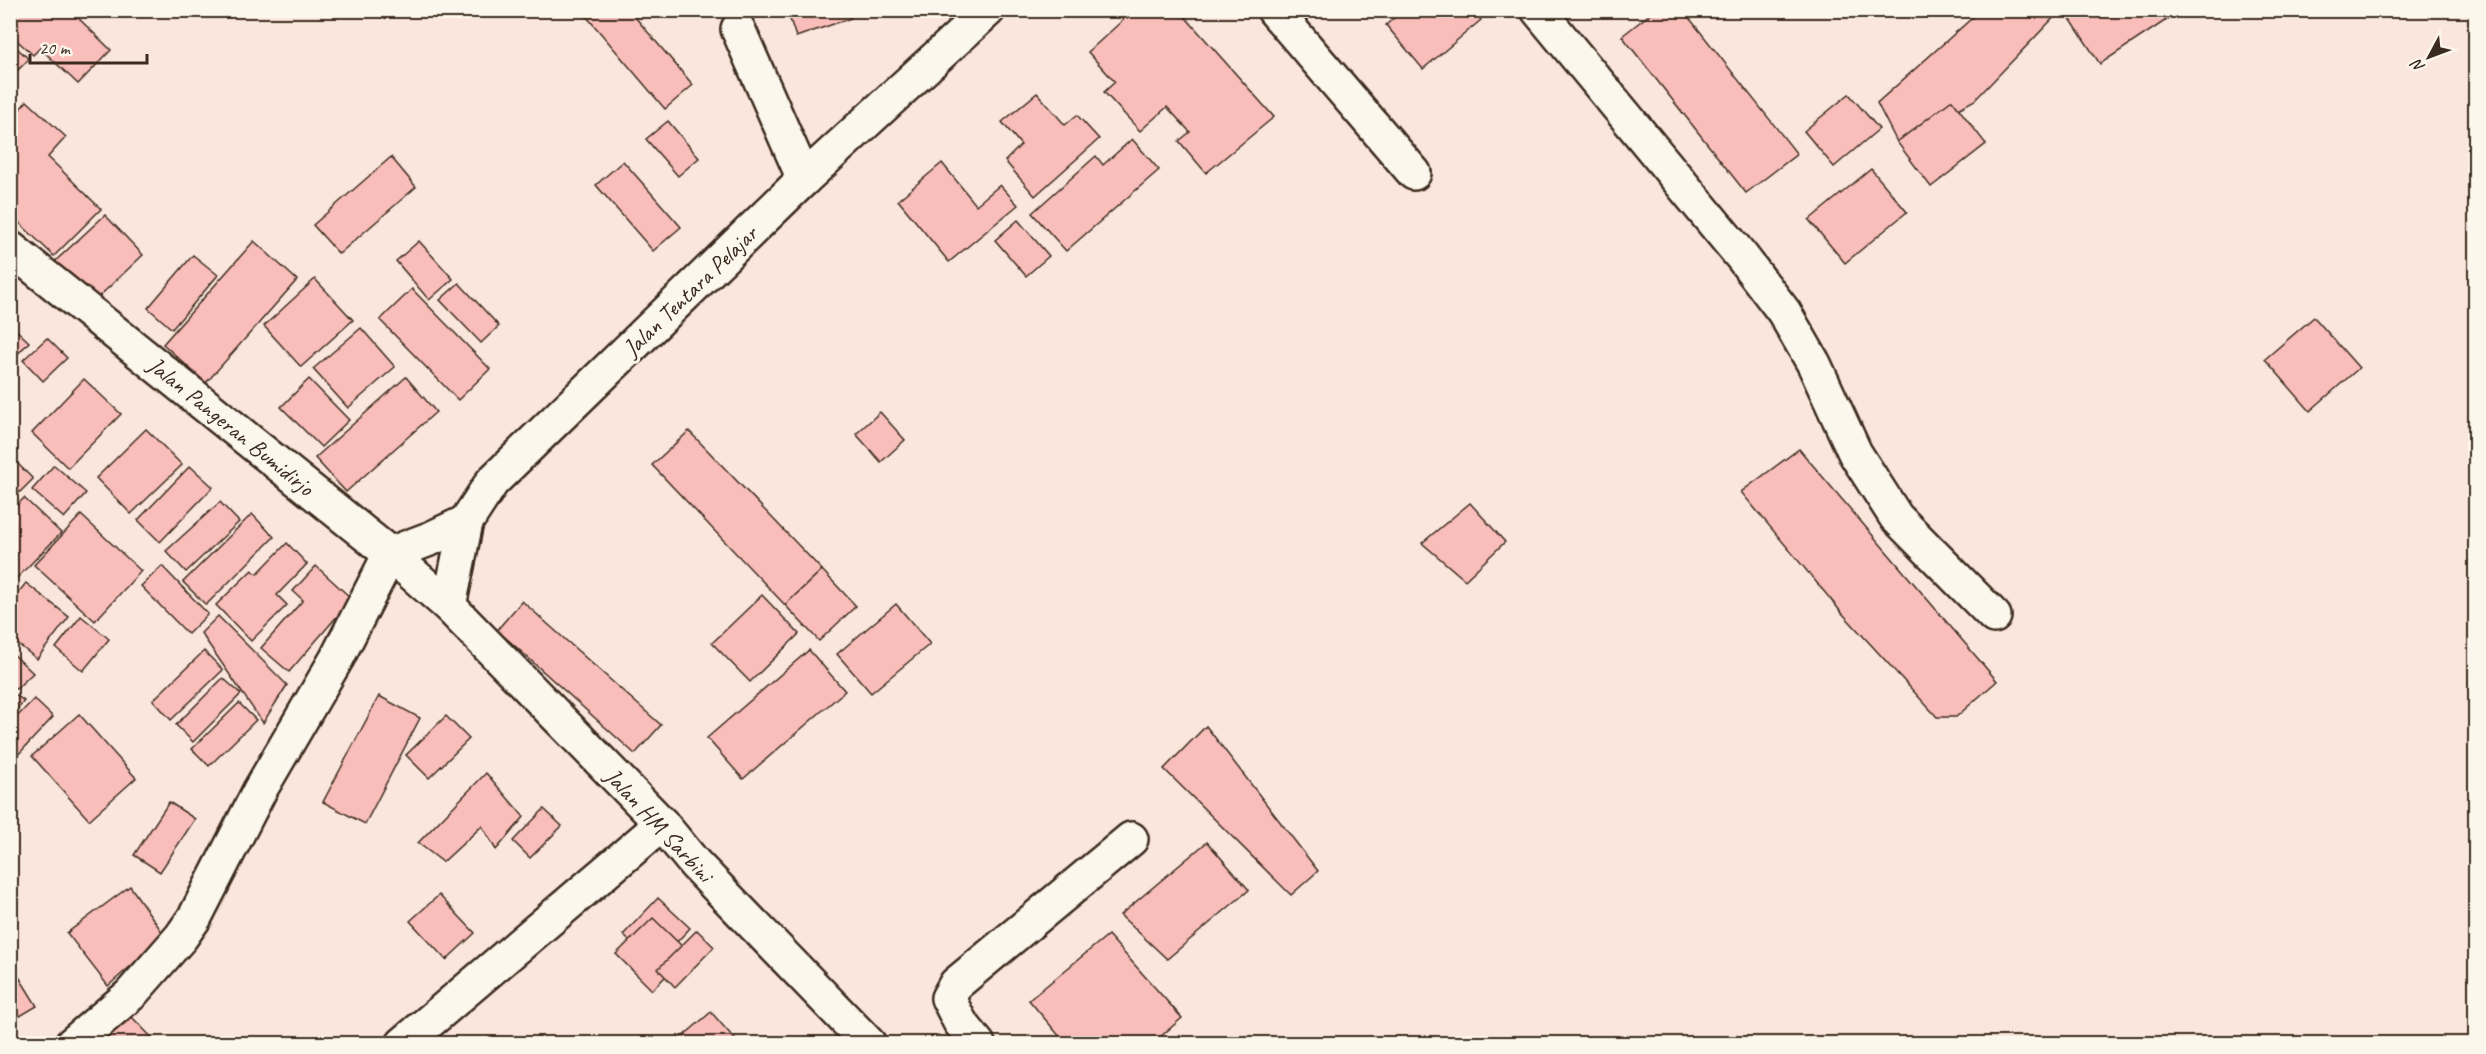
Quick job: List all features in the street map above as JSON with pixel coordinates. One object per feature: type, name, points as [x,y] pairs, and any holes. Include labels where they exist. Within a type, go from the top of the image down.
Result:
[{"type":"main road","name":"Jalan Tentara Pelajar","points":[[449,606],[466,522],[492,482],[804,179],[988,10]]},
{"type":"main road","points":[[1274,10],[1414,173]]},
{"type":"main road","points":[[1538,10],[1742,257],[1784,312],[1814,364],[1855,453],[1896,517],[1994,616]]},
{"type":"main road","points":[[738,29],[804,179]]},
{"type":"main road","name":"Jalan Pangeran Bumidirjo","points":[[10,248],[390,554],[449,606]]},
{"type":"main road","points":[[72,1044],[130,995],[181,937],[195,917],[261,790],[337,658],[390,554],[466,522]]},
{"type":"main road","name":"Jalan HM Sarbini","points":[[449,606],[662,824],[695,864],[869,1044]]},
{"type":"main road","points":[[404,1044],[662,824]]},
{"type":"main road","points":[[978,1044],[960,1022],[948,998],[956,984],[1131,839]]},
{"type":"building","points":[[16,10],[70,10],[111,50],[78,84],[40,48],[33,55],[10,34],[10,16]]},
{"type":"building","points":[[581,10],[629,10],[693,85],[665,109]]},
{"type":"building","points":[[787,10],[849,10],[851,18],[796,37]]},
{"type":"building","points":[[1114,10],[1179,10],[1274,117],[1206,173],[1179,141],[1190,132],[1167,107],[1140,131],[1104,92],[1115,82],[1088,52],[1123,20]]},
{"type":"building","points":[[1403,10],[1473,10],[1481,20],[1423,69],[1386,25]]},
{"type":"building","points":[[1655,10],[1683,10],[1797,154],[1746,193],[1622,36]]},
{"type":"building","points":[[1981,10],[2061,10],[1975,100],[1897,142],[1877,103]]},
{"type":"building","points":[[2175,10],[2177,13],[2100,64],[2065,11]]},
{"type":"building","points":[[10,42],[29,59],[10,78]]},
{"type":"building","points":[[1037,93],[1065,125],[1077,115],[1099,139],[1035,196],[1005,161],[1021,145],[1002,122]]},
{"type":"building","points":[[1849,94],[1879,129],[1834,167],[1804,131]]},
{"type":"building","points":[[1952,100],[1986,144],[1931,187],[1897,142]]},
{"type":"building","points":[[27,101],[66,137],[48,157],[101,209],[54,256],[10,214],[10,120]]},
{"type":"building","points":[[668,121],[699,158],[678,176],[646,139]]},
{"type":"building","points":[[1132,139],[1159,170],[1066,251],[1032,213],[1096,156],[1103,165]]},
{"type":"building","points":[[391,157],[416,187],[339,254],[313,225]]},
{"type":"building","points":[[623,161],[681,227],[653,251],[596,185]]},
{"type":"building","points":[[942,163],[976,205],[1000,185],[1018,205],[949,262],[898,200]]},
{"type":"building","points":[[1871,169],[1907,212],[1845,263],[1809,220]]},
{"type":"building","points":[[105,215],[143,255],[90,305],[51,265]]},
{"type":"building","points":[[1018,220],[1049,256],[1026,276],[995,240]]},
{"type":"building","points":[[254,241],[297,280],[206,383],[163,344]]},
{"type":"building","points":[[419,241],[453,279],[429,300],[396,261]]},
{"type":"building","points":[[193,255],[218,275],[172,329],[148,308]]},
{"type":"building","points":[[315,279],[353,320],[301,367],[264,326]]},
{"type":"building","points":[[459,283],[499,326],[481,343],[440,300]]},
{"type":"building","points":[[412,289],[490,369],[458,400],[380,320]]},
{"type":"building","points":[[2314,317],[2359,368],[2310,411],[2265,359]]},
{"type":"building","points":[[10,324],[29,342],[10,362]]},
{"type":"building","points":[[361,328],[395,367],[348,408],[313,369]]},
{"type":"building","points":[[47,338],[67,358],[43,381],[23,360]]},
{"type":"building","points":[[406,377],[436,412],[346,492],[315,458]]},
{"type":"building","points":[[84,379],[121,414],[68,468],[32,433]]},
{"type":"building","points":[[309,379],[349,420],[321,447],[281,407]]},
{"type":"building","points":[[880,412],[905,440],[881,462],[856,434]]},
{"type":"building","points":[[146,429],[182,465],[131,514],[96,478]]},
{"type":"building","points":[[689,431],[822,570],[785,605],[652,465]]},
{"type":"building","points":[[1799,449],[1997,681],[1956,717],[1937,717],[1842,613],[1741,492]]},
{"type":"building","points":[[14,460],[33,479],[10,502],[10,464]]},
{"type":"building","points":[[54,465],[86,493],[64,518],[32,490]]},
{"type":"building","points":[[190,466],[213,487],[160,542],[138,520]]},
{"type":"building","points":[[24,498],[61,533],[15,580],[10,576],[10,512]]},
{"type":"building","points":[[220,502],[239,522],[186,572],[166,551]]},
{"type":"building","points":[[1470,503],[1505,542],[1465,580],[1422,543]]},
{"type":"building","points":[[252,514],[274,537],[206,605],[183,582]]},
{"type":"building","points":[[81,515],[141,571],[95,621],[34,565]]},
{"type":"building","points":[[287,543],[307,564],[277,595],[287,605],[251,641],[216,605],[252,570],[257,574]]},
{"type":"building","points":[[162,566],[208,614],[188,634],[141,586]]},
{"type":"building","points":[[316,566],[352,599],[289,672],[261,648],[303,600],[293,591]]},
{"type":"building","points":[[822,570],[856,606],[819,641],[785,605]]},
{"type":"building","points":[[26,583],[69,617],[37,659],[10,638],[10,603]]},
{"type":"building","points":[[762,595],[799,634],[750,682],[712,643]]},
{"type":"building","points":[[522,601],[661,725],[635,754],[497,630]]},
{"type":"building","points":[[896,604],[930,644],[871,693],[837,654]]},
{"type":"building","points":[[81,616],[109,639],[83,671],[56,648]]},
{"type":"building","points":[[218,616],[287,685],[263,723],[201,633]]},
{"type":"building","points":[[809,650],[845,691],[743,779],[707,738]]},
{"type":"building","points":[[10,651],[33,673],[16,689],[10,685]]},
{"type":"building","points":[[204,651],[223,670],[171,720],[153,700]]},
{"type":"building","points":[[223,678],[241,694],[193,742],[176,725]]},
{"type":"building","points":[[10,691],[24,701],[10,719]]},
{"type":"building","points":[[379,696],[420,718],[365,824],[323,802]]},
{"type":"building","points":[[34,699],[53,717],[16,757],[10,752],[10,724]]},
{"type":"building","points":[[239,703],[256,720],[209,766],[192,749]]},
{"type":"building","points":[[79,714],[136,778],[89,820],[32,756]]},
{"type":"building","points":[[446,716],[469,739],[429,778],[406,755]]},
{"type":"building","points":[[1206,726],[1318,871],[1291,895],[1164,769]]},
{"type":"building","points":[[486,773],[524,817],[496,850],[482,826],[443,862],[418,843]]},
{"type":"building","points":[[169,802],[195,819],[160,872],[134,855]]},
{"type":"building","points":[[544,809],[562,826],[530,858],[513,841]]},
{"type":"building","points":[[1207,842],[1249,890],[1167,959],[1120,915]]},
{"type":"building","points":[[130,886],[165,936],[108,986],[67,933]]},
{"type":"building","points":[[439,895],[475,933],[446,960],[410,921]]},
{"type":"building","points":[[658,898],[690,928],[655,965],[623,935]]},
{"type":"building","points":[[653,918],[689,953],[652,990],[616,954]]},
{"type":"building","points":[[697,930],[714,947],[675,987],[658,969]]},
{"type":"building","points":[[1108,935],[1182,1018],[1152,1044],[1066,1044],[1029,1000]]},
{"type":"building","points":[[16,972],[37,1006],[10,1022],[10,976]]},
{"type":"building","points":[[711,1012],[739,1044],[674,1044]]},
{"type":"building","points":[[130,1015],[158,1044],[102,1044]]}]
